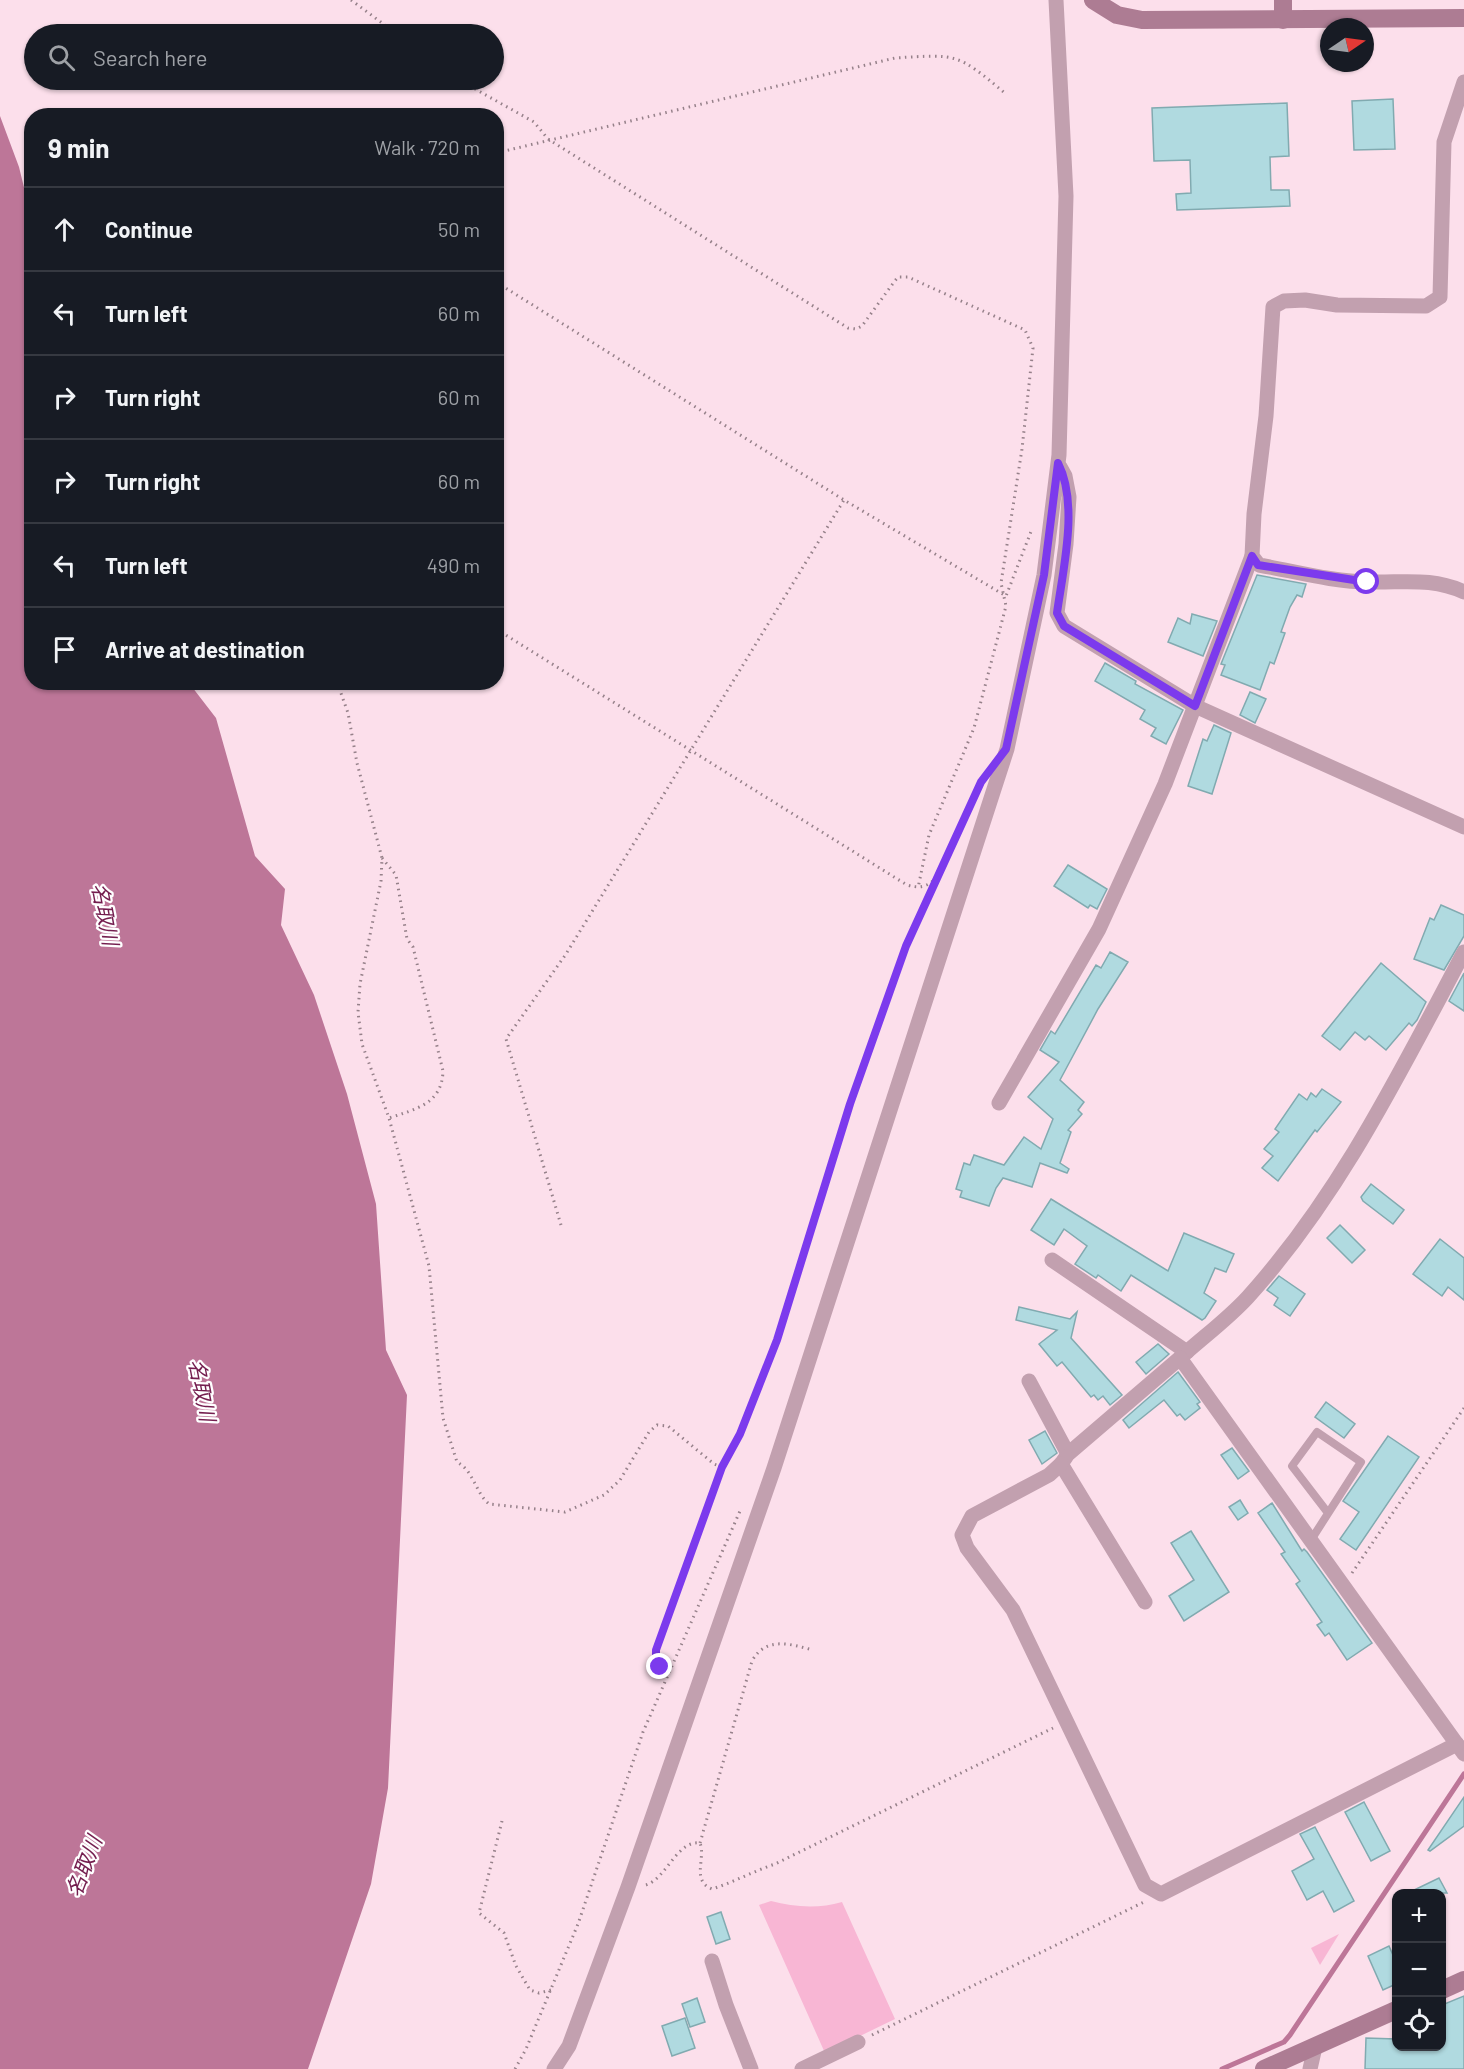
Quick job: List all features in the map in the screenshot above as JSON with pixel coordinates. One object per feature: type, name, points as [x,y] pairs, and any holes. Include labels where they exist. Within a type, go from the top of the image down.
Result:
[{"type":"street","points":[[554,2069],[569,2046],[628,1887],[774,1468],[1006,749],[1044,575],[1058,463],[1066,196],[1056,0]]},
{"type":"street","points":[[1093,0],[1117,15],[1142,20],[1464,18]]},
{"type":"street","points":[[1283,0],[1283,20]]},
{"type":"street","points":[[999,1103],[1099,929],[1165,784],[1252,556],[1254,514],[1266,416],[1273,307],[1284,301],[1305,300],[1337,305],[1426,306],[1440,297],[1444,142],[1464,82]]},
{"type":"street","points":[[1058,463],[1065,476],[1069,497],[1066,544],[1057,613],[1064,626],[1195,706],[1464,827]]},
{"type":"street","points":[[1252,556],[1258,565],[1367,582],[1411,580],[1439,582],[1464,592]]},
{"type":"street","points":[[1052,1260],[1183,1355],[1343,1586],[1461,1749],[1161,1894],[1145,1885],[1013,1610],[967,1548],[962,1535],[965,1525],[972,1516],[1049,1475],[1064,1459],[1183,1355],[1247,1297],[1308,1221],[1366,1137],[1464,952]]},
{"type":"street","points":[[1029,1381],[1064,1459],[1145,1602]]},
{"type":"street","points":[[712,1961],[726,2006],[751,2069]]},
{"type":"street","points":[[1446,1988],[1464,1980]]},
{"type":"street","points":[[1264,2069],[1392,2012]]},
{"type":"street","points":[[802,2069],[858,2042]]},
{"type":"street","points":[[569,2046],[569,2069]]},
{"type":"street","points":[[1310,2069],[1315,2047]]},
{"type":"lane","points":[[1311,1540],[1328,1514],[1361,1462],[1317,1432],[1292,1466],[1328,1514]]},
{"type":"path","points":[[351,0],[384,24]]},
{"type":"path","points":[[504,151],[895,58],[946,54],[969,63],[1006,94]]},
{"type":"path","points":[[477,90],[534,122],[548,139],[848,328],[856,329],[862,326],[898,277],[908,277],[1025,330],[1033,348],[1022,450],[1001,583],[1006,596],[1006,606],[974,728],[929,835],[918,888]]},
{"type":"path","points":[[504,287],[844,500],[1006,596]]},
{"type":"path","points":[[561,1225],[506,1039],[566,954],[844,500]]},
{"type":"path","points":[[1006,596],[1036,519]]},
{"type":"path","points":[[504,634],[907,885],[918,888],[927,886],[934,880]]},
{"type":"path","points":[[340,690],[348,713],[357,763],[382,858],[381,881],[360,984],[358,1012],[362,1044],[388,1118],[432,1282],[437,1374],[443,1418],[457,1462],[466,1467],[483,1499],[489,1504],[565,1512],[604,1495],[620,1480],[649,1432],[657,1425],[668,1426],[714,1464],[722,1467]]},
{"type":"path","points":[[670,1668],[660,1667],[656,1660],[656,1650],[722,1467],[740,1434],[777,1340],[850,1104],[906,946],[934,880],[976,792]]},
{"type":"path","points":[[382,858],[396,876],[407,939],[413,947],[443,1071],[443,1083],[434,1099],[425,1106],[388,1118]]},
{"type":"path","points":[[1343,1586],[1464,1408]]},
{"type":"path","points":[[515,2069],[551,1990],[600,1862],[643,1732],[744,1503]]},
{"type":"path","points":[[813,1650],[781,1642],[757,1652],[752,1661],[700,1843],[703,1850],[701,1879],[705,1887],[712,1889],[742,1875],[775,1864],[1068,1721]]},
{"type":"path","points":[[502,1821],[479,1913],[504,1933],[516,1966],[530,1990],[539,1993],[551,1990]]},
{"type":"path","points":[[628,1887],[649,1885],[659,1878],[686,1846],[693,1842],[700,1843]]},
{"type":"path","points":[[858,2042],[1161,1894]]},
{"type":"shaded area","points":[[771,1901],[806,1906],[824,1906],[842,1902],[895,2019],[825,2053],[759,1905]]},
{"type":"shaded area","points":[[1339,1934],[1320,1965],[1311,1948]]},
{"type":"water","name":"名取川","points":[[0,116],[24,187],[24,690],[194,690],[216,718],[255,856],[285,889],[281,925],[314,995],[347,1094],[376,1204],[386,1350],[407,1395],[388,1788],[371,1884],[308,2069],[0,2069]]},
{"type":"building","points":[[1393,99],[1395,149],[1354,150],[1352,101]]},
{"type":"building","points":[[1287,103],[1289,156],[1270,157],[1271,190],[1289,190],[1290,206],[1177,210],[1176,194],[1191,193],[1190,160],[1154,161],[1152,108]]},
{"type":"building","points":[[1257,575],[1306,584],[1302,597],[1297,595],[1290,607],[1281,632],[1285,633],[1274,664],[1270,662],[1260,690],[1221,675],[1225,665],[1221,664]]},
{"type":"building","points":[[1192,614],[1217,621],[1203,656],[1168,642],[1178,618],[1190,624]]},
{"type":"building","points":[[1105,663],[1136,681],[1135,684],[1183,710],[1166,744],[1151,736],[1156,728],[1140,719],[1145,710],[1095,681]]},
{"type":"building","points":[[1250,692],[1266,699],[1255,723],[1240,715]]},
{"type":"building","points":[[1214,725],[1231,733],[1212,794],[1188,786],[1203,739],[1207,741]]},
{"type":"building","points":[[1068,865],[1107,889],[1097,909],[1090,905],[1088,908],[1054,886]]},
{"type":"building","points":[[1441,905],[1464,915],[1464,936],[1444,970],[1414,959],[1430,918],[1434,920]]},
{"type":"building","points":[[1110,952],[1128,962],[1098,1009],[1060,1080],[1084,1102],[1078,1110],[1082,1114],[1068,1130],[1071,1132],[1060,1163],[1069,1169],[1067,1173],[1040,1163],[1032,1187],[1003,1178],[989,1206],[960,1197],[962,1191],[956,1189],[964,1163],[970,1165],[974,1155],[1004,1165],[1024,1137],[1041,1149],[1053,1119],[1028,1097],[1059,1062],[1040,1050],[1051,1031],[1055,1034],[1096,965],[1101,968]]},
{"type":"building","points":[[1381,963],[1426,1002],[1412,1026],[1409,1023],[1386,1050],[1369,1036],[1365,1040],[1355,1032],[1340,1050],[1322,1036]]},
{"type":"building","points":[[1464,973],[1464,1011],[1449,1001]]},
{"type":"building","points":[[1322,1089],[1341,1102],[1317,1132],[1315,1130],[1278,1181],[1262,1168],[1273,1156],[1264,1149],[1279,1132],[1275,1129],[1299,1094],[1307,1100],[1311,1093],[1316,1097]]},
{"type":"building","points":[[1371,1184],[1404,1210],[1393,1224],[1363,1201],[1361,1197]]},
{"type":"building","points":[[1051,1199],[1168,1271],[1184,1233],[1234,1254],[1226,1272],[1215,1268],[1204,1293],[1216,1301],[1205,1318],[1202,1320],[1131,1275],[1121,1291],[1098,1275],[1096,1278],[1075,1264],[1087,1246],[1064,1229],[1054,1245],[1031,1230]]},
{"type":"building","points":[[1340,1225],[1365,1250],[1352,1263],[1327,1238]]},
{"type":"building","points":[[1440,1239],[1464,1258],[1464,1300],[1448,1287],[1442,1296],[1413,1274]]},
{"type":"building","points":[[1279,1276],[1305,1294],[1290,1316],[1274,1305],[1278,1298],[1267,1290]]},
{"type":"building","points":[[1019,1307],[1070,1319],[1077,1312],[1071,1338],[1122,1395],[1110,1405],[1103,1396],[1098,1400],[1094,1395],[1091,1397],[1062,1362],[1057,1366],[1039,1344],[1057,1330],[1016,1320]]},
{"type":"building","points":[[1158,1344],[1169,1354],[1146,1374],[1136,1362]]},
{"type":"building","points":[[1178,1372],[1200,1402],[1197,1404],[1200,1408],[1185,1420],[1180,1414],[1177,1416],[1164,1400],[1129,1428],[1123,1420]]},
{"type":"building","points":[[1326,1402],[1355,1424],[1344,1438],[1315,1417]]},
{"type":"building","points":[[1045,1431],[1057,1453],[1042,1464],[1029,1440]]},
{"type":"building","points":[[1388,1436],[1419,1457],[1356,1550],[1340,1539],[1359,1512],[1343,1501]]},
{"type":"building","points":[[1232,1448],[1249,1471],[1238,1479],[1221,1455]]},
{"type":"building","points":[[1240,1500],[1248,1513],[1238,1520],[1229,1507]]},
{"type":"building","points":[[1272,1503],[1302,1551],[1304,1549],[1307,1552],[1372,1643],[1347,1660],[1329,1633],[1325,1636],[1317,1625],[1322,1622],[1296,1584],[1300,1581],[1281,1554],[1285,1552],[1258,1513]]},
{"type":"building","points":[[1191,1531],[1229,1592],[1184,1621],[1169,1596],[1194,1580],[1171,1543]]},
{"type":"building","points":[[1464,1797],[1464,1826],[1430,1851],[1428,1850]]},
{"type":"building","points":[[1364,1802],[1390,1851],[1371,1861],[1345,1812]]},
{"type":"building","points":[[1315,1827],[1354,1901],[1334,1912],[1323,1891],[1307,1900],[1292,1871],[1314,1859],[1300,1834]]},
{"type":"building","points":[[1439,1878],[1445,1889],[1416,1889]]},
{"type":"building","points":[[721,1912],[730,1939],[716,1944],[707,1917]]},
{"type":"building","points":[[1389,1946],[1392,1953],[1392,1986],[1383,1990],[1368,1956]]},
{"type":"building","points":[[1464,1996],[1464,2069],[1365,2069],[1366,2038],[1392,2039],[1392,2051],[1446,2051],[1446,2003]]},
{"type":"building","points":[[697,1998],[705,2022],[690,2027],[682,2004]]},
{"type":"building","points":[[685,2018],[695,2048],[672,2056],[662,2026]]},
{"type":"waterway","points":[[1222,2069],[1284,2042],[1290,2035],[1464,1774]]},
{"type":"route","points":[[660,1667],[656,1660],[656,1650],[722,1467],[740,1434],[777,1340],[850,1104],[906,946],[934,880],[981,782],[1006,749],[1044,575],[1058,463],[1065,476],[1069,497],[1066,544],[1057,613],[1059,619],[1064,626],[1120,662],[1195,706],[1214,662],[1252,556],[1258,565],[1367,582]]}]
